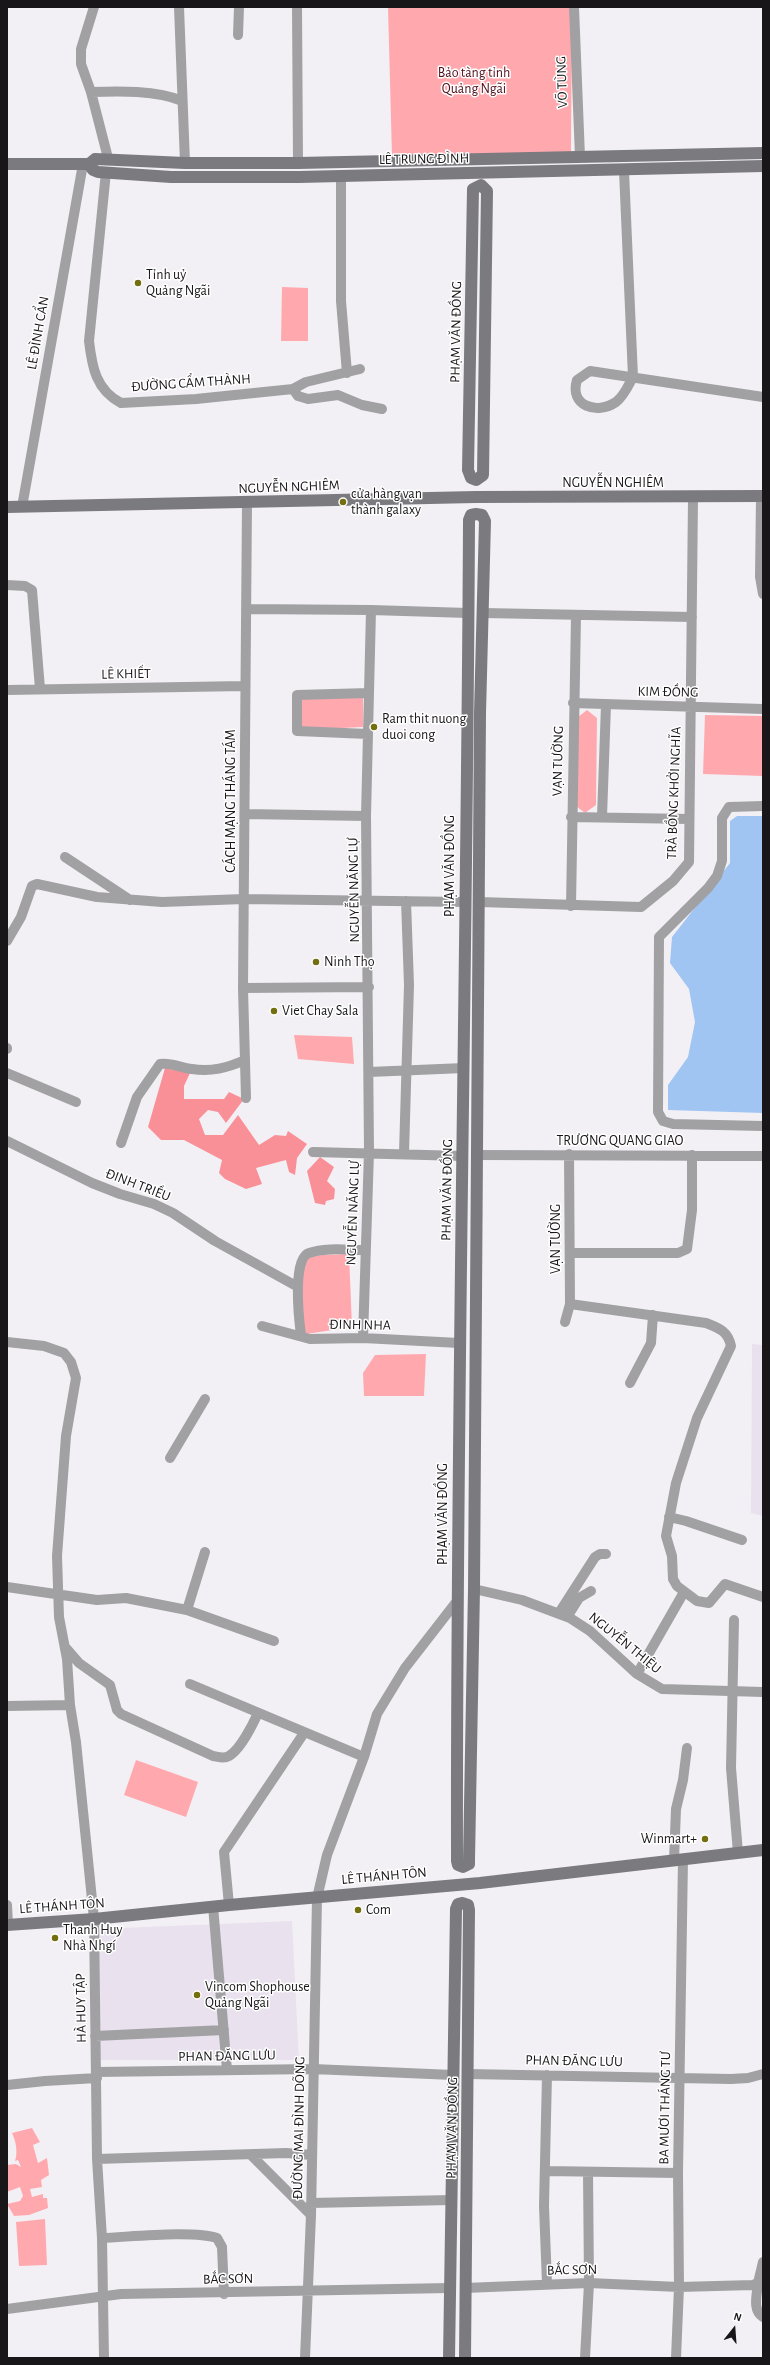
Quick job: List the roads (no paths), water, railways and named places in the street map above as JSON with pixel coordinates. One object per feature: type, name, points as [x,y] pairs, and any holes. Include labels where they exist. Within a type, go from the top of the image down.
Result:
[{"type":"street","points":[[94,7],[80,57],[91,92],[108,158]]},
{"type":"street","points":[[179,7],[184,163]]},
{"type":"street","points":[[238,35],[239,7]]},
{"type":"street","points":[[297,7],[299,177]]},
{"type":"street","name":"VÕ TÙNG","points":[[574,7],[580,157]]},
{"type":"street","points":[[91,92],[126,91],[174,97],[182,101]]},
{"type":"street","name":"LÊ TRUNG ĐÌNH","points":[[7,164],[86,164],[95,159],[108,158],[184,163],[298,163],[763,153]]},
{"type":"street","points":[[679,155],[679,169]]},
{"type":"street","points":[[481,179],[482,160]]},
{"type":"street","points":[[171,162],[171,177]]},
{"type":"street","name":"LÊ TRUNG ĐÌNH","points":[[86,164],[93,170],[106,172],[171,177],[341,176],[481,179],[624,171],[763,166]]},
{"type":"street","name":"LÊ ĐÌNH CẨN","points":[[22,507],[86,164]]},
{"type":"street","points":[[624,171],[633,377],[621,397],[608,406],[585,405],[580,403],[575,394],[577,380],[590,371],[633,377],[763,397]]},
{"type":"street","name":"ĐƯỜNG CẨM THÀNH","points":[[106,172],[89,342],[92,366],[100,387],[110,397],[121,403],[196,399],[293,389],[306,382],[360,369]]},
{"type":"street","points":[[341,176],[341,301],[346,373]]},
{"type":"street","name":"PHẠM VĂN ĐỒNG","points":[[476,514],[476,480],[483,475],[487,191],[481,179]]},
{"type":"street","points":[[293,389],[298,396],[308,399],[338,395],[362,405],[382,409]]},
{"type":"street","points":[[762,496],[760,576],[763,594]]},
{"type":"street","name":"NGUYỄN NGHIÊM","points":[[7,507],[476,497],[693,498],[762,496]]},
{"type":"street","name":"TRÀ BỒNG KHỞI NGHĨA","points":[[479,902],[641,907],[673,881],[689,862],[693,498]]},
{"type":"street","name":"CÁCH MẠNG THÁNG TÁM","points":[[246,1098],[243,988],[245,814],[244,686],[248,609],[247,503]]},
{"type":"street","name":"PHẠM VĂN ĐỒNG","points":[[462,1903],[464,1867],[468,1864],[469,1860],[472,1711],[480,713],[485,521],[482,515],[476,514],[471,515],[469,520],[463,1156],[459,1343],[456,1710],[457,1861],[458,1865],[464,1867]]},
{"type":"street","points":[[7,585],[25,586],[32,590],[40,689]]},
{"type":"street","points":[[248,609],[371,610],[483,614],[692,617]]},
{"type":"street","name":"NGUYỄN NĂNG LỰ","points":[[363,1338],[369,1152],[369,987],[366,816],[371,610]]},
{"type":"street","name":"VẠN TƯỜNG","points":[[571,906],[571,817],[576,616]]},
{"type":"street","name":"LÊ KHIẾT","points":[[7,690],[244,686]]},
{"type":"street","points":[[368,734],[297,731],[297,695],[369,693]]},
{"type":"street","name":"KIM ĐỒNG","points":[[573,703],[762,706]]},
{"type":"street","points":[[602,817],[606,704]]},
{"type":"street","points":[[466,713],[480,713]]},
{"type":"street","points":[[763,806],[729,807],[722,818],[722,861],[716,876],[708,888],[659,937],[658,1112],[663,1121],[673,1124],[763,1126]]},
{"type":"street","points":[[245,814],[366,816]]},
{"type":"street","points":[[571,817],[689,819]]},
{"type":"street","points":[[65,857],[132,901]]},
{"type":"street","points":[[7,941],[21,918],[34,885],[97,897],[132,901],[176,902],[244,899],[479,902]]},
{"type":"street","points":[[404,1153],[405,1070],[409,984],[406,901]]},
{"type":"street","points":[[243,988],[369,987]]},
{"type":"street","points":[[121,1143],[137,1097],[160,1064],[165,1063],[192,1069],[219,1069],[245,1060]]},
{"type":"street","points":[[369,1072],[464,1068]]},
{"type":"street","points":[[7,1073],[76,1102]]},
{"type":"street","name":"ĐINH TRIỀU","points":[[7,1141],[92,1183],[120,1194],[154,1204],[173,1213],[216,1241],[298,1287]]},
{"type":"street","points":[[313,1152],[369,1152],[463,1156],[476,1155]]},
{"type":"street","name":"VẠN TƯỜNG","points":[[565,1322],[570,1304],[569,1154]]},
{"type":"street","name":"TRƯƠNG QUANG GIAO","points":[[476,1155],[569,1154],[763,1156]]},
{"type":"street","points":[[570,1253],[678,1253],[687,1249],[692,1210],[692,1155]]},
{"type":"street","points":[[301,1335],[298,1287],[302,1259],[308,1253],[365,1250]]},
{"type":"street","points":[[570,1304],[706,1323],[717,1327],[728,1335],[731,1346],[697,1418],[676,1483],[666,1536],[672,1556],[673,1579],[684,1592],[697,1600],[709,1603],[725,1584],[763,1597]]},
{"type":"street","points":[[630,1383],[651,1343],[653,1315]]},
{"type":"street","name":"ĐINH NHA","points":[[262,1326],[301,1335],[310,1339],[363,1338],[459,1343]]},
{"type":"street","points":[[459,1343],[476,1340]]},
{"type":"street","name":"HÀ HUY TẬP","points":[[7,1342],[44,1346],[64,1353],[69,1358],[76,1378],[66,1436],[57,1532],[59,1617],[68,1659],[70,1705],[76,1742],[94,1919],[97,2159],[102,2238],[104,2358]]},
{"type":"street","points":[[170,1458],[205,1399]]},
{"type":"street","points":[[669,1518],[686,1521],[742,1540]]},
{"type":"street","points":[[458,1526],[474,1527]]},
{"type":"street","points":[[187,1610],[205,1552]]},
{"type":"street","points":[[563,1615],[595,1557],[600,1554],[606,1554]]},
{"type":"street","points":[[7,1586],[97,1600],[126,1598],[187,1610],[274,1641]]},
{"type":"street","name":"NGUYỄN THIỆU","points":[[474,1588],[522,1600],[563,1615],[590,1631],[637,1674],[662,1689],[763,1692]]},
{"type":"street","points":[[563,1615],[578,1598],[591,1590]]},
{"type":"street","points":[[637,1674],[684,1592]]},
{"type":"street","name":"ĐƯỜNG MAI ĐÌNH DÕNG","points":[[305,2358],[312,2215],[313,2069],[317,1898],[329,1849],[364,1757],[371,1728],[405,1668],[457,1601]]},
{"type":"street","points":[[734,1620],[731,1768],[738,1853]]},
{"type":"street","points":[[65,1646],[79,1663],[110,1686],[117,1710],[121,1714],[213,1756],[224,1758],[230,1756],[252,1726],[258,1713]]},
{"type":"street","points":[[190,1684],[364,1757]]},
{"type":"street","points":[[7,1706],[70,1705]]},
{"type":"street","points":[[456,1710],[472,1711]]},
{"type":"street","points":[[229,1905],[224,1852],[304,1733]]},
{"type":"street","name":"BA MƯƠI THÁNG TƯ","points":[[676,2358],[679,2287],[679,2076],[678,1859],[676,1809],[683,1780],[687,1748]]},
{"type":"street","name":"LÊ THÁNH TÔN","points":[[8,1925],[94,1919],[213,1906],[463,1884],[763,1850]]},
{"type":"street","name":"PHẠM VĂN ĐỒNG","points":[[462,1903],[468,1906],[469,1910],[465,2358]]},
{"type":"street","name":"PHẠM VĂN ĐỒNG","points":[[449,2358],[456,1909],[458,1904],[462,1903]]},
{"type":"street","points":[[7,1905],[8,1925]]},
{"type":"street","points":[[213,1906],[227,2070]]},
{"type":"street","points":[[95,2036],[224,2030]]},
{"type":"street","name":"PHAN ĐĂNG LƯU","points":[[7,2085],[97,2075],[227,2070],[313,2069],[453,2075]]},
{"type":"street","points":[[453,2075],[468,2074]]},
{"type":"street","name":"PHAN ĐĂNG LƯU","points":[[468,2074],[679,2076],[731,2079],[748,2078],[763,2074]]},
{"type":"street","points":[[547,2075],[544,2206],[547,2284]]},
{"type":"street","points":[[97,2159],[252,2156],[286,2153],[312,2155]]},
{"type":"street","points":[[252,2156],[312,2215]]},
{"type":"street","points":[[546,2171],[678,2173]]},
{"type":"street","points":[[585,2358],[589,2283],[588,2172]]},
{"type":"street","points":[[311,2203],[466,2199]]},
{"type":"street","points":[[102,2238],[178,2235],[202,2235],[217,2238],[222,2247],[224,2294]]},
{"type":"street","points":[[763,2262],[758,2283],[756,2307],[759,2314],[763,2317]]},
{"type":"street","name":"BẮC SƠN","points":[[465,2288],[589,2283],[679,2287],[727,2287],[758,2283]]},
{"type":"street","points":[[450,2288],[465,2288]]},
{"type":"street","name":"BẮC SƠN","points":[[7,2309],[102,2296],[450,2288]]},
{"type":"water","points":[[737,816],[763,816],[763,1113],[668,1110],[668,1085],[688,1057],[695,1022],[689,989],[670,963],[672,937],[730,863],[730,821]]},
{"type":"place","name":"Tỉnh uỷ Quảng Ngãi","points":[[138,283]]},
{"type":"place","name":"cửa hàng vạn thành galaxy","points":[[343,502]]},
{"type":"place","name":"Ram thit nuong duoi cong","points":[[374,727]]},
{"type":"place","name":"Ninh Thọ","points":[[316,962]]},
{"type":"place","name":"Viet Chay Sala","points":[[274,1011]]},
{"type":"place","name":"Winmart+","points":[[705,1839]]},
{"type":"place","name":"Com","points":[[358,1910]]},
{"type":"place","name":"Thanh Huy Nhà Nhgí","points":[[55,1938]]},
{"type":"place","name":"Vincom Shophouse Quảng Ngãi","points":[[197,1995]]},
{"type":"park label","name":"Bảo tàng tỉnh Quảng Ngãi","points":[[474,82]]}]
